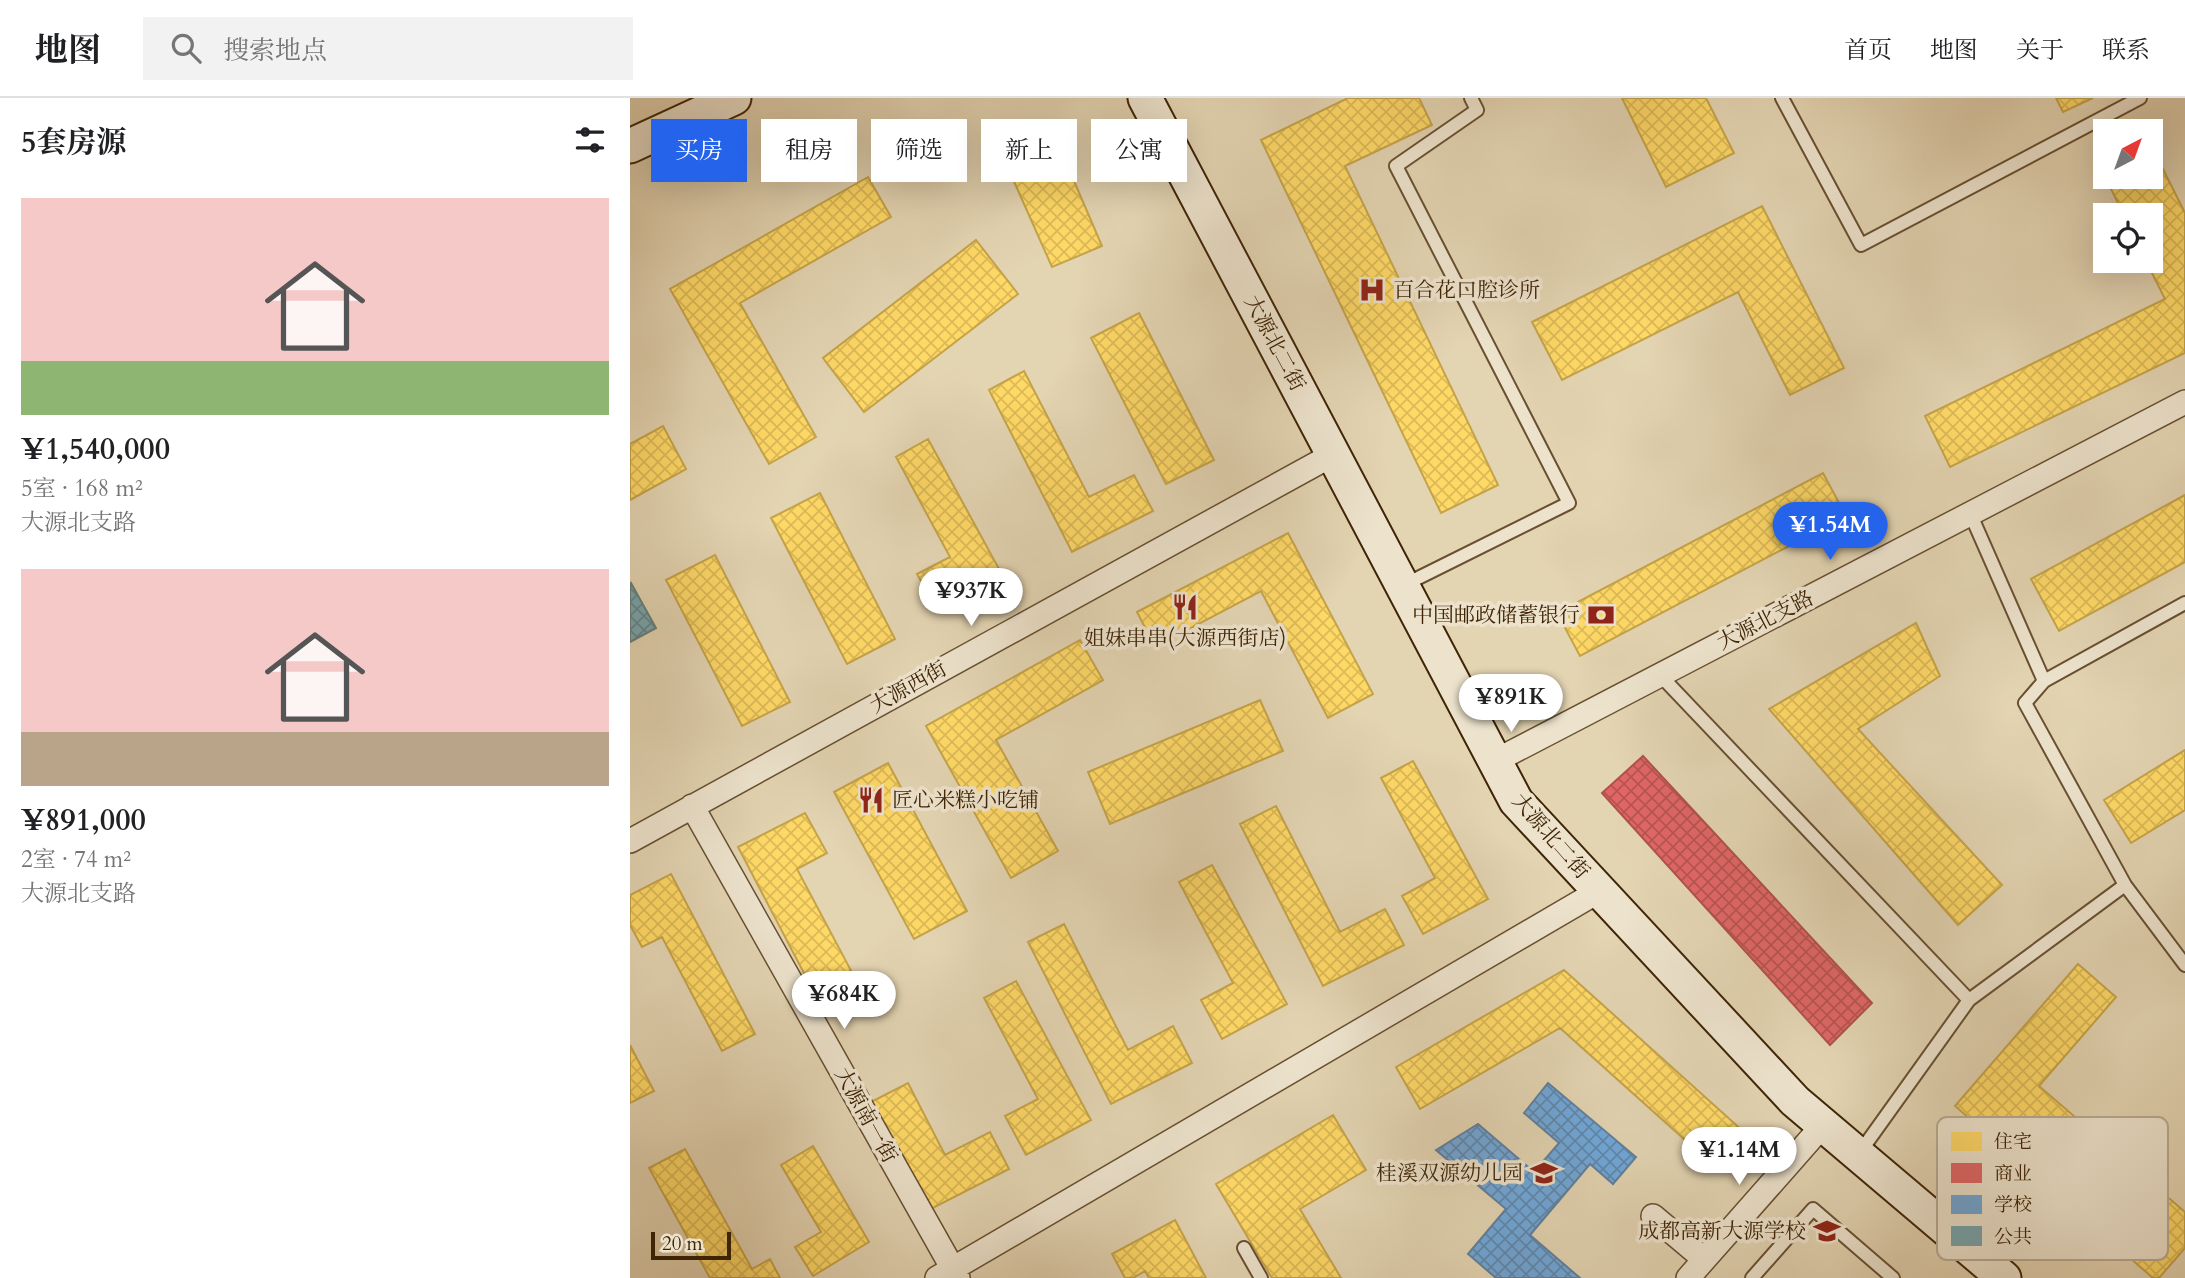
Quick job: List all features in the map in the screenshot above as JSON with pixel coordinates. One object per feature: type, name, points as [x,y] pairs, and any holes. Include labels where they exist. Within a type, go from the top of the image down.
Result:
[{"type":"street","points":[[630,146],[734,98]]},
{"type":"street","name":"大源北二街","points":[[1145,98],[1516,801],[1795,1101],[1937,1222]]},
{"type":"street","name":"大源北支路","points":[[1495,761],[2185,402]]},
{"type":"street","name":"大源西街","points":[[630,841],[1334,454]]},
{"type":"street","name":"大源南一街","points":[[692,806],[949,1275]]},
{"type":"street","points":[[949,1275],[1600,891]]},
{"type":"street","points":[[1688,1278],[1823,1125]]},
{"type":"street","points":[[1653,1216],[1704,1259]]},
{"type":"street","name":"大源北二街","points":[[1983,1260],[2004,1278]]},
{"type":"lane","points":[[1403,586],[1569,503],[1396,166],[1477,110],[1471,98]]},
{"type":"lane","points":[[1782,98],[1861,245],[2140,98]]},
{"type":"lane","points":[[1970,513],[2044,681]]},
{"type":"lane","points":[[2185,603],[2044,681],[2025,702],[2125,885],[2185,965]]},
{"type":"lane","points":[[1660,675],[1969,1000]]},
{"type":"lane","points":[[1858,1155],[1969,1000],[2125,885]]},
{"type":"lane","points":[[1752,1278],[1813,1209],[1893,1278]]},
{"type":"lane","points":[[1244,1248],[1261,1278]]},
{"type":"building: 住宅","points":[[1348,98],[1419,98],[1432,125],[1345,166],[1498,485],[1441,513],[1261,140]]},
{"type":"building: 住宅","points":[[1622,98],[1706,98],[1734,153],[1666,187]]},
{"type":"building: 住宅","points":[[2056,98],[2093,98],[2063,112]]},
{"type":"building: 住宅","points":[[2163,169],[2185,213],[2185,353],[1950,467],[1925,416],[2165,299],[2152,273],[2163,273],[2163,203],[2118,203],[2111,189],[2163,189]]},
{"type":"building: 住宅","points":[[868,177],[891,217],[740,303],[816,437],[769,464],[670,289]]},
{"type":"building: 住宅","points":[[1014,182],[1074,182],[1102,246],[1052,267]]},
{"type":"building: 住宅","points":[[1762,206],[1844,368],[1790,395],[1738,292],[1562,380],[1532,322]]},
{"type":"building: 住宅","points":[[976,240],[1018,294],[864,412],[823,358]]},
{"type":"building: 住宅","points":[[1139,313],[1214,460],[1166,484],[1091,338]]},
{"type":"building: 住宅","points":[[1024,371],[1089,497],[1134,475],[1153,511],[1072,552],[989,390]]},
{"type":"building: 住宅","points":[[663,426],[686,469],[630,500],[630,444]]},
{"type":"building: 住宅","points":[[928,439],[1004,578],[939,613],[917,574],[950,557],[896,457]]},
{"type":"building: 住宅","points":[[1823,473],[1846,516],[1580,656],[1557,613]]},
{"type":"building: 住宅","points":[[820,493],[895,639],[847,664],[771,518]]},
{"type":"building: 住宅","points":[[2185,495],[2185,562],[2059,631],[2031,579]]},
{"type":"building: 住宅","points":[[1288,533],[1373,694],[1328,718],[1261,591],[1155,647],[1137,612]]},
{"type":"building: 住宅","points":[[715,555],[790,702],[742,726],[666,580]]},
{"type":"building: 住宅","points":[[1916,623],[1940,676],[1858,729],[2002,885],[1958,925],[1769,709]]},
{"type":"building: 住宅","points":[[1080,640],[1103,680],[996,740],[1058,851],[1011,878],[926,726]]},
{"type":"building: 住宅","points":[[1260,700],[1283,751],[1110,824],[1088,772]]},
{"type":"building: 住宅","points":[[2185,750],[2185,810],[2131,843],[2104,800]]},
{"type":"building: 住宅","points":[[1413,761],[1488,899],[1423,934],[1402,896],[1435,878],[1381,778]]},
{"type":"building: 住宅","points":[[888,763],[967,911],[914,939],[834,792]]},
{"type":"building: 住宅","points":[[1276,806],[1340,932],[1385,909],[1404,945],[1323,986],[1240,824]]},
{"type":"building: 住宅","points":[[805,813],[827,853],[797,869],[856,980],[818,1000],[738,847]]},
{"type":"building: 住宅","points":[[1212,865],[1287,1004],[1222,1039],[1201,1000],[1233,983],[1179,882]]},
{"type":"building: 住宅","points":[[671,874],[755,1034],[722,1051],[662,937],[642,947],[630,925],[630,895]]},
{"type":"building: 住宅","points":[[1064,924],[1128,1050],[1173,1026],[1192,1063],[1111,1104],[1028,942]]},
{"type":"building: 住宅","points":[[2078,964],[2116,997],[2039,1086],[2075,1117],[1968,1117],[1955,1106]]},
{"type":"building: 住宅","points":[[1564,970],[1744,1132],[1714,1166],[1560,1028],[1420,1109],[1396,1067]]},
{"type":"building: 住宅","points":[[1016,981],[1091,1120],[1026,1155],[1005,1116],[1038,1099],[984,998]]},
{"type":"building: 住宅","points":[[630,1045],[654,1091],[630,1103]]},
{"type":"building: 住宅","points":[[908,1083],[945,1155],[990,1132],[1009,1169],[927,1211],[871,1102]]},
{"type":"building: 住宅","points":[[1333,1115],[1366,1170],[1300,1209],[1341,1278],[1272,1278],[1216,1184]]},
{"type":"building: 住宅","points":[[813,1146],[869,1242],[813,1276],[795,1247],[821,1232],[781,1165]]},
{"type":"building: 住宅","points":[[685,1149],[752,1269],[770,1259],[780,1278],[710,1278],[649,1168]]},
{"type":"building: 住宅","points":[[2168,1197],[2185,1212],[2185,1248],[2159,1278],[2153,1278],[2132,1260],[2168,1260]]},
{"type":"building: 住宅","points":[[1175,1220],[1206,1278],[1149,1278],[1145,1271],[1133,1278],[1125,1278],[1112,1254]]},
{"type":"building: 商业","points":[[1643,756],[1872,1003],[1830,1045],[1602,793]]},
{"type":"building: 学校","points":[[1548,1083],[1636,1157],[1613,1184],[1590,1164],[1530,1235],[1580,1278],[1496,1278],[1468,1254],[1506,1209],[1436,1150],[1478,1124],[1534,1172],[1559,1143],[1524,1113]]},
{"type":"building: 公共","points":[[630,584],[656,628],[630,642]]},
{"type":"place","name":"百合花口腔诊所","points":[[1372,290]]},
{"type":"place","name":"姐妹串串(大源西街店)","points":[[1185,607]]},
{"type":"place","name":"中国邮政储蓄银行","points":[[1601,615]]},
{"type":"place","name":"匠心米糕小吃铺","points":[[871,800]]},
{"type":"place","name":"桂溪双源幼儿园","points":[[1544,1173]]},
{"type":"place","name":"成都高新大源学校","points":[[1827,1231]]}]
